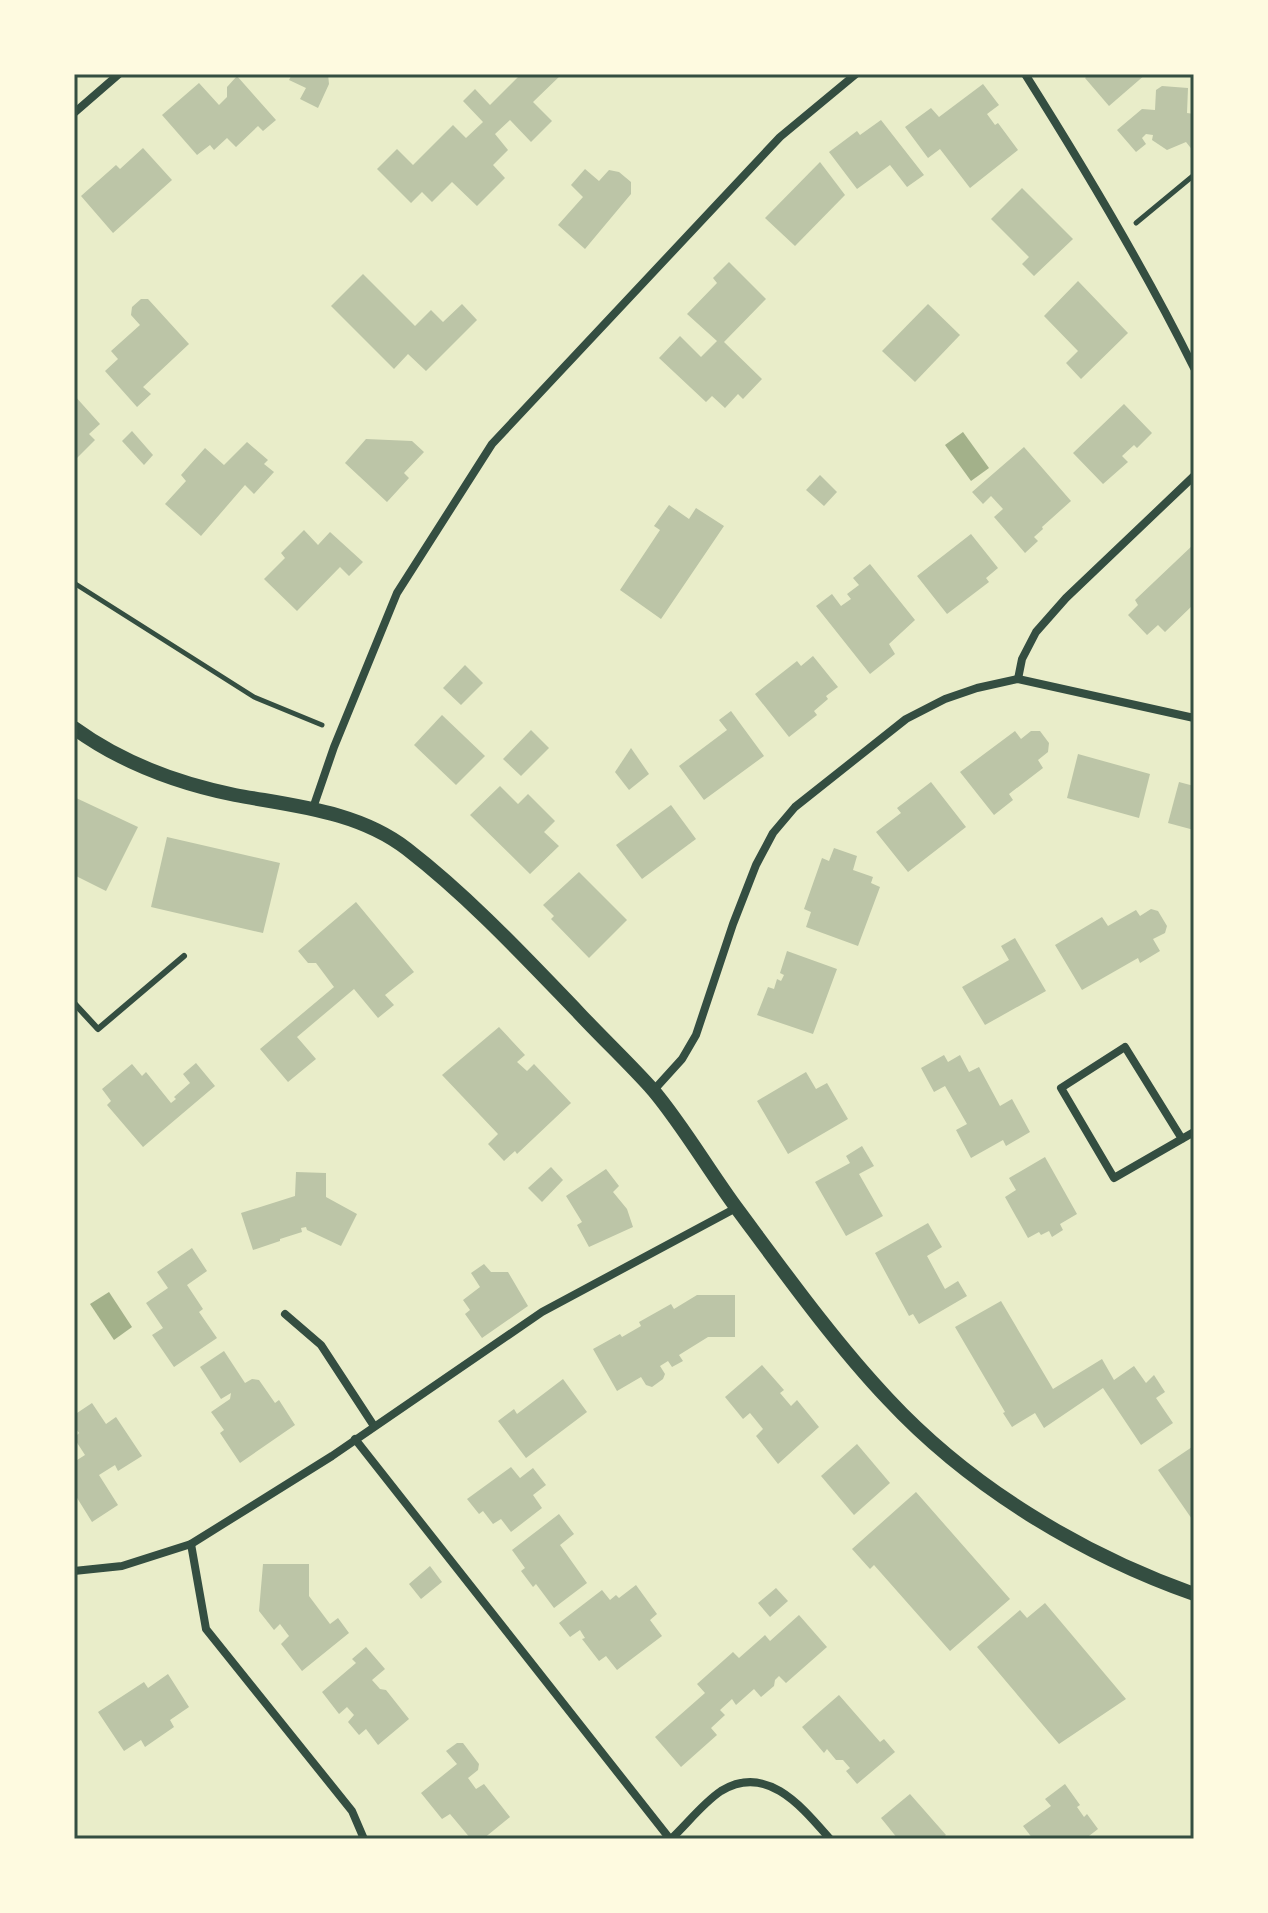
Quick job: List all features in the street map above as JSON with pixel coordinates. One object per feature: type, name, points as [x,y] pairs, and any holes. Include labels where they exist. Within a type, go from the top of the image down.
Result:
[{"type":"street","points":[[74,113],[119,74]]},
{"type":"street","points":[[313,808],[397,593],[492,444],[780,137],[856,74]]},
{"type":"street","points":[[1025,74],[1066,138],[1194,368]]},
{"type":"street","points":[[1018,679],[1022,659],[1036,632],[1066,598],[1194,476]]},
{"type":"street","points":[[653,1091],[682,1059],[696,1035],[756,865],[773,833],[795,807],[906,719],[945,699],[1018,679],[1194,718]]},
{"type":"street","points":[[74,728],[149,772],[231,794],[313,808],[359,823],[405,848],[456,891],[528,960],[653,1091],[736,1208],[888,1400],[938,1446],[988,1485],[1055,1530],[1116,1563],[1194,1594]]},
{"type":"street","points":[[1182,1139],[1125,1047],[1061,1088],[1114,1178],[1182,1139],[1194,1132]]},
{"type":"street","points":[[74,1571],[122,1566],[191,1544],[355,1439],[542,1312],[736,1208]]},
{"type":"street","points":[[285,1314],[321,1345],[374,1426]]},
{"type":"street","points":[[355,1439],[670,1839],[720,1792],[743,1782],[765,1783],[789,1796],[830,1839]]},
{"type":"street","points":[[191,1544],[206,1629],[352,1811],[364,1839]]},
{"type":"lane","points":[[74,1003],[98,1029],[184,956]]},
{"type":"path","points":[[1121,235],[1194,175]]},
{"type":"path","points":[[74,583],[254,697],[316,724],[342,728]]},
{"type":"shaded area","points":[[963,432],[989,468],[971,481],[945,445]]},
{"type":"shaded area","points":[[109,1292],[132,1327],[114,1340],[90,1304]]},
{"type":"building","points":[[292,74],[328,74],[329,84],[318,108],[300,99],[306,88],[289,80]]},
{"type":"building","points":[[521,74],[562,74],[533,102],[552,121],[531,142],[510,120],[495,134],[508,150],[493,165],[505,178],[477,206],[452,182],[432,202],[422,192],[411,203],[377,169],[397,149],[413,165],[453,125],[466,138],[483,122],[463,101],[475,89],[490,105]]},
{"type":"building","points":[[1089,74],[1146,74],[1109,106],[1085,78]]},
{"type":"building","points":[[237,76],[276,120],[263,131],[258,126],[236,147],[227,138],[214,150],[210,145],[197,155],[162,115],[199,83],[219,105],[227,97],[227,87]]},
{"type":"building","points":[[983,84],[999,105],[987,114],[995,125],[998,123],[1018,150],[970,188],[940,149],[928,158],[905,127],[931,108],[939,117]]},
{"type":"building","points":[[1162,86],[1188,88],[1187,113],[1194,114],[1194,152],[1186,142],[1167,150],[1152,140],[1153,135],[1146,134],[1142,138],[1146,144],[1136,152],[1117,130],[1142,109],[1155,110],[1156,90]]},
{"type":"building","points":[[881,120],[924,175],[907,187],[890,165],[857,189],[829,152],[857,131],[860,135]]},
{"type":"building","points":[[143,148],[172,180],[113,233],[81,196],[116,165],[120,169]]},
{"type":"building","points":[[820,162],[845,195],[795,246],[765,218]]},
{"type":"building","points":[[585,169],[599,181],[609,170],[619,172],[631,182],[631,194],[585,249],[558,225],[583,197],[571,185]]},
{"type":"building","points":[[1022,188],[1073,239],[1034,276],[1022,264],[1029,257],[991,219]]},
{"type":"building","points":[[729,262],[766,299],[724,342],[762,379],[743,399],[738,394],[725,408],[712,396],[706,402],[659,358],[680,336],[701,357],[717,341],[687,314],[717,283],[713,278]]},
{"type":"building","points":[[363,274],[415,326],[431,310],[443,322],[462,304],[477,320],[426,371],[408,354],[394,369],[331,306]]},
{"type":"building","points":[[1078,281],[1128,333],[1081,379],[1066,363],[1078,351],[1044,316]]},
{"type":"building","points":[[141,299],[148,299],[189,344],[143,387],[151,394],[137,407],[105,371],[118,359],[111,351],[140,325],[131,315],[132,307]]},
{"type":"building","points":[[928,304],[960,335],[915,382],[882,351]]},
{"type":"building","points":[[74,395],[100,424],[89,434],[95,440],[74,461]]},
{"type":"building","points":[[1124,404],[1152,433],[1137,448],[1134,445],[1122,456],[1128,462],[1103,484],[1073,453]]},
{"type":"building","points":[[132,431],[153,455],[144,465],[122,441]]},
{"type":"building","points":[[366,439],[412,441],[424,452],[404,473],[409,478],[387,502],[345,463]]},
{"type":"building","points":[[247,442],[268,460],[264,464],[274,472],[254,494],[245,485],[201,536],[165,504],[186,481],[181,475],[205,448],[224,465]]},
{"type":"building","points":[[1024,447],[1071,501],[1042,527],[1034,537],[1038,541],[1025,553],[994,517],[1003,509],[991,496],[983,504],[972,492]]},
{"type":"building","points":[[820,475],[837,492],[824,506],[806,490]]},
{"type":"building","points":[[669,505],[689,519],[696,508],[724,526],[661,619],[620,590],[660,530],[654,526]]},
{"type":"building","points":[[304,530],[318,545],[330,532],[363,562],[349,576],[340,567],[297,611],[264,579],[285,558],[281,553]]},
{"type":"building","points":[[971,534],[998,568],[986,578],[989,582],[947,614],[917,576]]},
{"type":"building","points":[[1194,544],[1194,604],[1165,632],[1158,625],[1147,635],[1128,615],[1138,605],[1135,600]]},
{"type":"building","points":[[870,564],[915,620],[889,644],[895,654],[870,674],[816,606],[832,594],[841,606],[851,599],[847,594],[859,585],[853,578]]},
{"type":"building","points":[[813,656],[838,687],[814,711],[817,715],[789,737],[755,694],[797,661],[801,666]]},
{"type":"building","points":[[465,665],[483,683],[461,705],[443,688]]},
{"type":"building","points":[[731,711],[764,756],[704,800],[679,766],[727,730],[719,720]]},
{"type":"building","points":[[442,715],[485,756],[456,785],[414,745]]},
{"type":"building","points":[[531,730],[549,748],[521,776],[503,759]]},
{"type":"building","points":[[1015,731],[1021,739],[1031,731],[1040,731],[1049,743],[1048,752],[1038,760],[1043,768],[1009,794],[1013,800],[994,815],[960,772]]},
{"type":"building","points":[[631,748],[649,774],[629,790],[615,772]]},
{"type":"building","points":[[1078,754],[1150,774],[1139,818],[1067,798]]},
{"type":"building","points":[[931,782],[966,827],[908,872],[876,832],[901,813],[897,808]]},
{"type":"building","points":[[1179,782],[1194,786],[1194,830],[1168,823]]},
{"type":"building","points":[[500,786],[518,804],[528,794],[555,821],[544,832],[559,846],[530,874],[470,815]]},
{"type":"building","points":[[74,797],[138,827],[106,891],[74,875]]},
{"type":"building","points":[[671,805],[696,839],[642,879],[616,845]]},
{"type":"building","points":[[167,837],[280,863],[263,933],[151,907]]},
{"type":"building","points":[[834,848],[857,856],[853,870],[873,877],[871,883],[880,887],[858,946],[806,927],[811,912],[804,909],[822,858],[829,861]]},
{"type":"building","points":[[579,872],[627,920],[589,958],[551,919],[554,916],[543,905]]},
{"type":"building","points":[[356,902],[414,972],[385,995],[394,1005],[378,1018],[354,989],[297,1037],[316,1059],[288,1082],[260,1049],[334,987],[316,963],[308,963],[298,951]]},
{"type":"building","points":[[1151,909],[1158,911],[1167,926],[1165,933],[1153,939],[1160,951],[1140,963],[1138,958],[1082,990],[1055,945],[1102,917],[1108,926],[1136,910],[1140,916]]},
{"type":"building","points":[[1015,938],[1046,991],[985,1025],[962,987],[1009,960],[1001,946]]},
{"type":"building","points":[[787,951],[837,969],[813,1034],[757,1015],[768,987],[774,989],[777,979],[781,981],[784,975],[780,973]]},
{"type":"building","points":[[499,1027],[525,1055],[517,1062],[527,1071],[534,1064],[571,1103],[517,1154],[515,1151],[504,1161],[488,1144],[498,1134],[442,1075]]},
{"type":"building","points":[[944,1055],[948,1062],[960,1055],[969,1072],[979,1067],[1000,1106],[1012,1099],[1030,1132],[1006,1146],[1003,1140],[971,1158],[956,1130],[967,1124],[945,1086],[934,1092],[921,1068]]},
{"type":"building","points":[[196,1063],[215,1086],[143,1147],[107,1105],[111,1101],[102,1089],[132,1064],[142,1076],[146,1072],[171,1103],[190,1083],[183,1074]]},
{"type":"building","points":[[806,1072],[816,1089],[827,1083],[848,1119],[788,1154],[757,1101]]},
{"type":"building","points":[[862,1146],[874,1166],[859,1174],[883,1216],[846,1236],[815,1182],[850,1163],[846,1156]]},
{"type":"building","points":[[1045,1157],[1077,1214],[1060,1224],[1063,1230],[1052,1237],[1049,1231],[1028,1238],[1005,1197],[1016,1190],[1009,1178]]},
{"type":"building","points":[[551,1167],[563,1180],[542,1202],[528,1188]]},
{"type":"building","points":[[606,1169],[619,1186],[613,1192],[627,1209],[633,1227],[589,1247],[577,1225],[582,1222],[566,1196]]},
{"type":"building","points":[[296,1172],[326,1173],[326,1197],[357,1214],[341,1246],[306,1227],[301,1228],[302,1232],[253,1250],[241,1213],[295,1196]]},
{"type":"building","points":[[928,1223],[942,1247],[927,1256],[945,1289],[958,1281],[967,1296],[919,1324],[913,1314],[909,1316],[875,1253]]},
{"type":"building","points":[[192,1248],[207,1271],[187,1285],[203,1309],[199,1312],[217,1338],[174,1367],[152,1335],[163,1328],[146,1303],[168,1288],[157,1272]]},
{"type":"building","points":[[484,1264],[491,1272],[508,1272],[528,1306],[482,1338],[465,1314],[470,1310],[463,1300],[480,1287],[471,1273]]},
{"type":"building","points":[[697,1295],[735,1295],[735,1337],[708,1337],[679,1355],[683,1361],[672,1367],[668,1361],[660,1366],[665,1374],[652,1387],[646,1385],[641,1377],[617,1391],[593,1349],[620,1334],[622,1337],[641,1326],[639,1322],[671,1304],[674,1309]]},
{"type":"building","points":[[1001,1301],[1053,1389],[1102,1359],[1114,1380],[1134,1366],[1146,1383],[1154,1375],[1165,1392],[1156,1398],[1173,1423],[1141,1445],[1103,1388],[1044,1428],[1035,1413],[1012,1427],[955,1327]]},
{"type":"building","points":[[224,1351],[245,1383],[252,1379],[259,1380],[275,1403],[279,1400],[295,1425],[240,1463],[220,1433],[224,1430],[211,1412],[230,1399],[231,1393],[221,1399],[200,1367]]},
{"type":"building","points":[[762,1365],[784,1390],[780,1393],[791,1406],[797,1400],[819,1427],[778,1464],[756,1436],[763,1429],[750,1413],[743,1419],[725,1397]]},
{"type":"building","points":[[563,1379],[587,1412],[526,1458],[498,1421],[514,1409],[517,1414]]},
{"type":"building","points":[[92,1403],[106,1424],[116,1417],[142,1456],[118,1471],[115,1465],[99,1475],[118,1505],[92,1522],[74,1493],[74,1462],[85,1455],[74,1438],[79,1433],[74,1426],[74,1415]]},
{"type":"building","points":[[857,1444],[890,1483],[854,1515],[821,1476]]},
{"type":"building","points":[[1192,1447],[1194,1450],[1194,1522],[1158,1470]]},
{"type":"building","points":[[511,1467],[520,1478],[533,1468],[546,1485],[533,1495],[542,1508],[511,1532],[501,1519],[493,1524],[483,1511],[479,1514],[467,1499]]},
{"type":"building","points":[[916,1492],[1010,1599],[950,1651],[874,1565],[870,1569],[852,1549]]},
{"type":"building","points":[[559,1514],[574,1534],[560,1545],[587,1583],[554,1608],[536,1584],[533,1587],[521,1571],[525,1568],[512,1550]]},
{"type":"building","points":[[263,1564],[309,1564],[309,1596],[330,1624],[338,1618],[349,1633],[302,1671],[281,1644],[289,1636],[280,1624],[274,1630],[259,1611]]},
{"type":"building","points":[[430,1566],[442,1582],[421,1599],[409,1584]]},
{"type":"building","points":[[636,1585],[657,1614],[650,1620],[662,1636],[617,1670],[606,1656],[599,1661],[582,1639],[585,1638],[580,1630],[570,1637],[559,1623],[602,1590],[610,1600],[616,1595],[619,1598]]},
{"type":"building","points":[[776,1588],[788,1601],[770,1617],[758,1603]]},
{"type":"building","points":[[1045,1603],[1126,1699],[1059,1744],[977,1647],[1020,1610],[1027,1618]]},
{"type":"building","points":[[799,1615],[827,1647],[786,1683],[779,1676],[774,1686],[761,1697],[754,1689],[736,1705],[732,1699],[720,1710],[725,1715],[711,1728],[717,1735],[681,1767],[655,1737],[705,1693],[697,1684],[733,1652],[739,1658],[765,1635],[770,1641]]},
{"type":"building","points":[[366,1647],[385,1669],[372,1680],[380,1689],[386,1690],[409,1719],[378,1745],[366,1729],[359,1735],[348,1722],[354,1715],[347,1707],[339,1714],[322,1692],[356,1663],[352,1659]]},
{"type":"building","points":[[168,1674],[189,1707],[170,1720],[174,1727],[145,1747],[141,1740],[124,1751],[98,1712],[144,1682],[148,1688]]},
{"type":"building","points":[[839,1695],[880,1742],[884,1739],[895,1752],[857,1784],[846,1771],[850,1768],[843,1760],[836,1760],[827,1749],[824,1753],[802,1727]]},
{"type":"building","points":[[457,1743],[463,1743],[479,1764],[478,1770],[468,1778],[476,1789],[484,1784],[510,1817],[483,1839],[471,1839],[450,1814],[442,1819],[421,1793],[457,1764],[446,1751]]},
{"type":"building","points":[[1065,1784],[1080,1805],[1077,1807],[1084,1817],[1087,1814],[1098,1829],[1085,1839],[1033,1839],[1023,1826],[1051,1806],[1045,1799]]},
{"type":"building","points":[[910,1794],[946,1835],[941,1839],[898,1839],[881,1818]]}]
